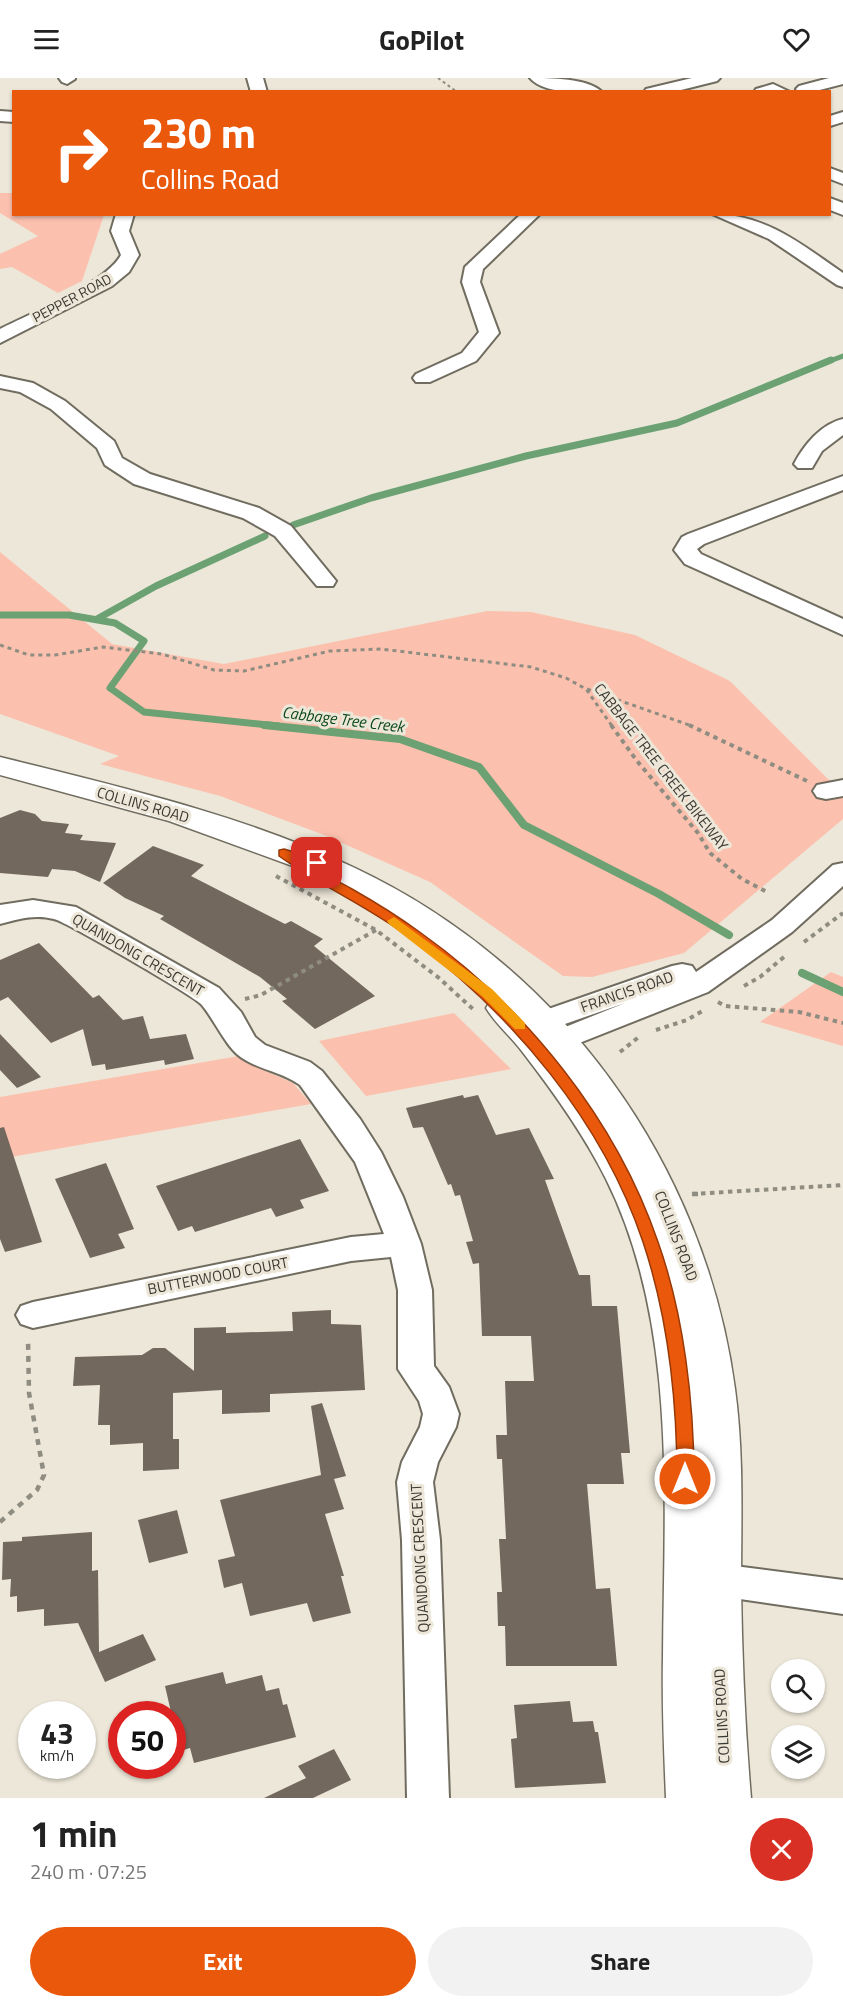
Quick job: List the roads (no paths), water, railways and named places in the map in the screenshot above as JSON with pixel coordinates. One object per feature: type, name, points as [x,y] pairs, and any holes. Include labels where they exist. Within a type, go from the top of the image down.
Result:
[{"type":"main road","name":"COLLINS ROAD","points":[[0,766],[157,807],[278,864],[309,871],[348,892],[417,936],[542,1034],[608,1099],[638,1148],[674,1224],[694,1281],[706,1330],[722,1462],[719,1659],[727,1798]]},
{"type":"main road","name":"COLLINS ROAD","points":[[542,1034],[619,1169],[651,1242],[674,1337],[685,1436],[687,1768],[690,1798]]},
{"type":"street","points":[[538,78],[552,84],[580,85],[591,90]]},
{"type":"street","points":[[660,90],[712,78]]},
{"type":"street","points":[[804,89],[830,80]]},
{"type":"street","name":"PEPPER ROAD","points":[[3,333],[106,282],[123,268],[130,255],[120,231],[124,216]]},
{"type":"street","points":[[423,378],[469,357],[489,333],[471,282],[474,267],[530,216]]},
{"type":"street","points":[[726,216],[767,231],[838,274]]},
{"type":"street","points":[[0,381],[26,387],[58,405],[107,445],[112,461],[142,479],[251,513],[283,531],[325,581]]},
{"type":"street","points":[[805,464],[813,448],[843,425]]},
{"type":"street","points":[[843,482],[696,539],[690,542],[685,550],[693,559],[843,628]]},
{"type":"street","name":"FRANCIS ROAD","points":[[542,1034],[698,985],[782,926],[843,871]]},
{"type":"street","name":"QUANDONG CRESCENT","points":[[0,915],[23,908],[39,907],[66,913],[209,996],[222,1008],[243,1043],[254,1052],[299,1069],[327,1097],[370,1160],[404,1244],[417,1311],[414,1352],[416,1369],[436,1397],[441,1414],[438,1428],[420,1462],[415,1482],[420,1540],[428,1798]]},
{"type":"street","name":"BUTTERWOOD COURT","points":[[33,1315],[339,1252],[404,1244]]},
{"type":"street","points":[[719,1580],[843,1597]]},
{"type":"waterway","points":[[827,362],[843,356]]},
{"type":"waterway","points":[[293,525],[371,498],[526,456],[677,423],[831,360]]},
{"type":"waterway","points":[[97,619],[156,586],[265,536]]},
{"type":"waterway","name":"Cabbage Tree Creek","points":[[0,615],[69,615],[115,623],[144,641],[110,688],[144,712],[278,726]]},
{"type":"waterway","name":"Cabbage Tree Creek","points":[[264,725],[400,739],[479,767],[524,825],[659,894],[729,935]]},
{"type":"waterway","name":"Cabbage Tree Creek","points":[[802,973],[843,992]]}]
